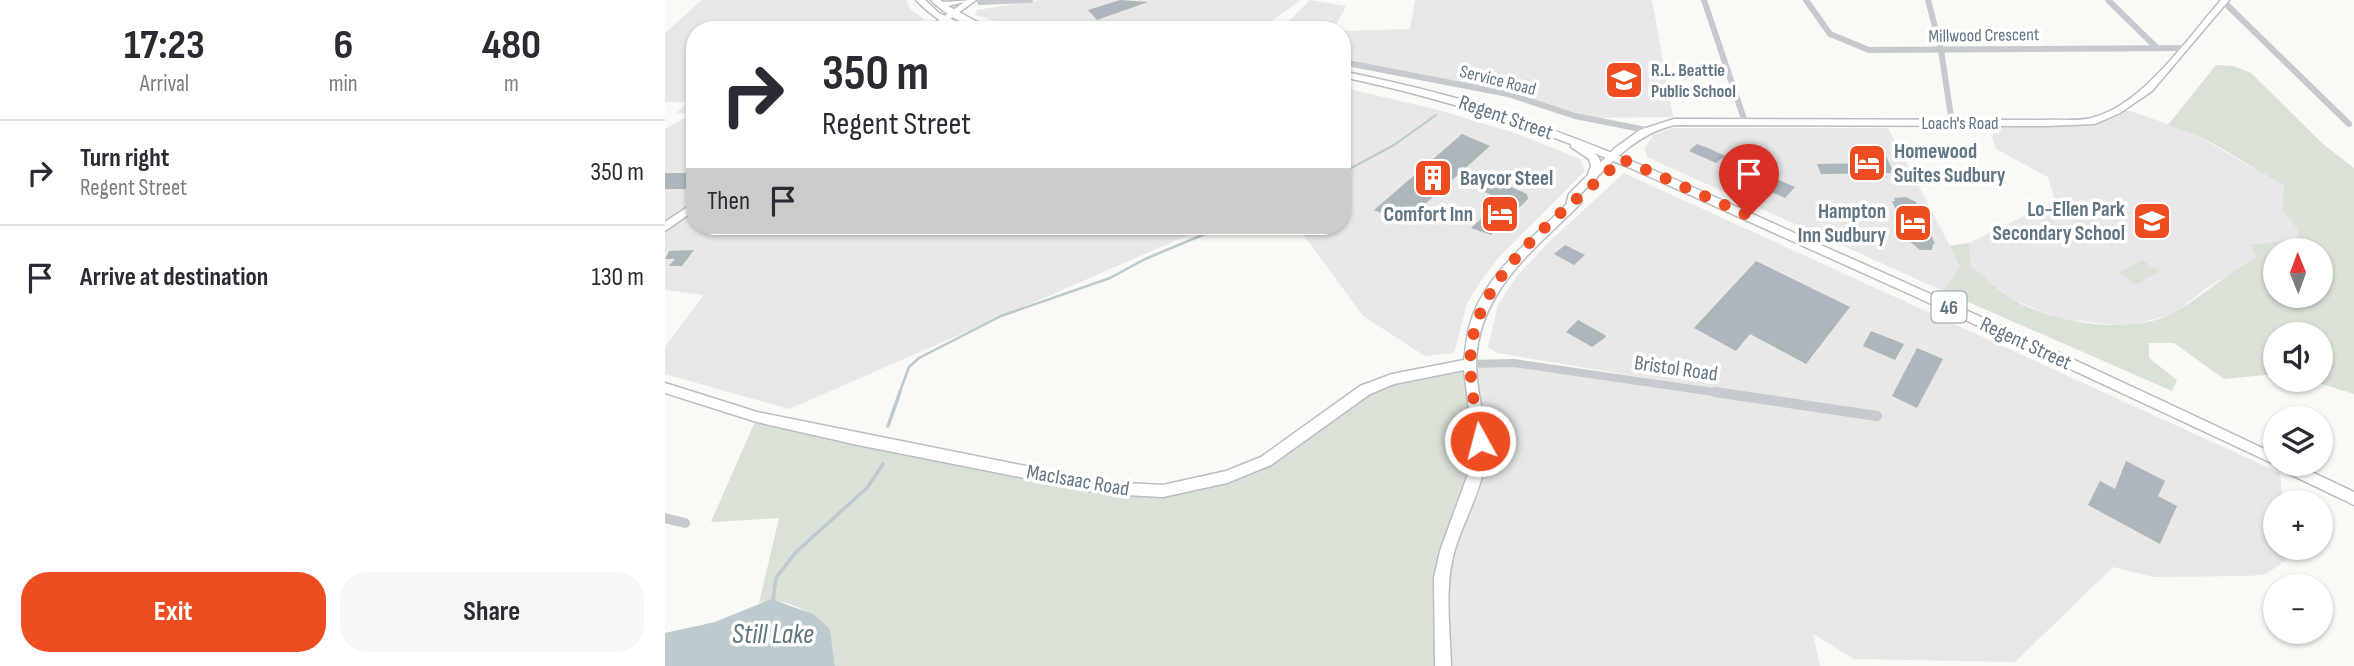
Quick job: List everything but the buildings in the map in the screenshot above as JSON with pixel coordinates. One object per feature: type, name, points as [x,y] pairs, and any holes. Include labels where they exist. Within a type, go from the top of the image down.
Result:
[{"type":"main road","points":[[920,0],[952,18]]},
{"type":"main road","points":[[946,21],[952,18]]},
{"type":"main road","points":[[1571,204],[1573,196],[1592,177],[1618,157]]},
{"type":"street","points":[[937,3],[1030,0]]},
{"type":"street","points":[[1704,0],[1745,122]]},
{"type":"street","name":"Millwood Crescent","points":[[1806,0],[1818,26],[1853,46],[1877,51],[2185,48]]},
{"type":"street","points":[[1928,0],[1941,50],[1952,123]]},
{"type":"street","points":[[2108,0],[2156,47]]},
{"type":"street","points":[[950,21],[976,1]]},
{"type":"street","points":[[2225,2],[2349,124]]},
{"type":"street","name":"Loach's Road","points":[[1646,130],[1674,122],[2095,121],[2117,111],[2149,89],[2225,2]]},
{"type":"street","points":[[937,3],[956,21]]},
{"type":"street","points":[[952,18],[961,21]]},
{"type":"street","name":"Service Road","points":[[1351,64],[1508,94],[1575,116],[1646,130]]},
{"type":"street","name":"Regent Street","points":[[1351,76],[1442,96],[1508,115],[1618,157],[2263,454]]},
{"type":"street","points":[[1443,666],[1442,578],[1447,551],[1478,466],[1480,441],[1470,364],[1475,327],[1487,299],[1505,271],[1571,204],[1580,199],[1646,130]]},
{"type":"street","points":[[1563,136],[1594,158],[1596,166],[1592,177]]},
{"type":"street","points":[[665,227],[686,212]]},
{"type":"street","name":"Bristol Road","points":[[1470,364],[1514,363],[1877,416]]},
{"type":"street","name":"MacIsaac Road","points":[[665,388],[757,417],[857,439],[1105,488],[1163,491],[1227,477],[1266,461],[1366,390],[1392,379],[1470,364]]},
{"type":"street","points":[[2307,476],[2354,499]]},
{"type":"street","points":[[665,518],[685,523]]},
{"type":"shaded area","points":[[702,0],[906,0],[910,9],[924,21],[686,21],[686,102],[665,102],[665,33]]},
{"type":"shaded area","points":[[1041,0],[1301,0],[1272,21],[996,21],[975,15],[977,10]]},
{"type":"shaded area","points":[[1310,0],[1346,6],[1338,21],[1289,21]]},
{"type":"shaded area","points":[[1415,0],[1652,0],[1673,117],[1586,118],[1508,94],[1351,64],[1351,31],[1410,29]]},
{"type":"shaded area","points":[[2216,65],[2233,66],[2251,73],[2323,144],[2354,168],[2354,394],[2333,387],[2333,322],[2263,322],[2263,375],[2224,379],[2174,343],[2149,343],[2149,358],[2177,380],[2172,391],[1943,291],[1960,267],[1950,246],[1969,243],[1971,266],[2009,297],[2026,306],[2067,320],[2091,324],[2136,324],[2157,320],[2175,312],[2256,258],[2251,244],[2263,243],[2263,308],[2333,308],[2333,238],[2298,238],[2297,229],[2282,209],[2284,186],[2184,130],[2168,125]]},
{"type":"shaded area","points":[[1351,90],[1435,109],[1518,134],[1580,159],[1585,171],[1498,258],[1480,282],[1467,304],[1454,353],[1425,356],[1363,316],[1304,235],[1351,235]]},
{"type":"shaded area","points":[[686,103],[686,114],[677,113]]},
{"type":"shaded area","name":"Lo-Ellen Park Secondary School","points":[[2117,111],[2130,111],[2191,132],[2284,186],[2282,209],[2297,229],[2298,238],[2263,238],[2263,243],[2251,244],[2256,258],[2205,289],[2174,314],[2128,326],[2059,319],[2010,298],[1971,266],[1969,243],[2055,201],[2048,177],[1996,149],[1992,136],[1997,128],[2014,122],[2095,121]]},
{"type":"shaded area","points":[[686,117],[686,235],[1188,235],[789,409],[665,374],[665,347],[704,295],[665,290],[665,129]]},
{"type":"shaded area","points":[[1672,128],[1888,128],[1961,267],[1943,291],[1647,157],[1644,148],[1654,135]]},
{"type":"shaded area","points":[[1624,173],[2263,465],[2263,476],[2280,476],[2282,490],[2263,490],[2263,560],[2286,560],[2266,574],[2249,576],[2154,577],[2113,567],[2015,662],[1854,659],[1813,634],[1820,666],[1443,666],[1441,614],[1470,364],[1514,363],[1785,401],[1497,353],[1488,347],[1498,305],[1516,277],[1549,242]]},
{"type":"shaded area","points":[[2142,260],[2159,271],[2136,285],[2119,273]]},
{"type":"shaded area","points":[[1470,364],[1480,441],[1447,551],[1443,666],[835,666],[830,629],[823,623],[806,611],[787,603],[759,603],[779,518],[711,522],[757,417],[1016,469],[1163,491],[1266,461],[1365,390]]},
{"type":"water","name":"Still Lake","points":[[771,599],[813,614],[830,629],[835,666],[665,666],[665,633],[715,622]]},
{"type":"waterway","points":[[1351,168],[1394,145],[1436,115]]},
{"type":"waterway","points":[[899,394],[909,367],[919,358],[1001,316],[1110,278],[1145,259],[1202,235]]},
{"type":"waterway","points":[[888,426],[900,392]]},
{"type":"waterway","points":[[773,601],[776,578],[796,552],[867,488],[883,464]]},
{"type":"place","name":"R.L. Beattie Public School","points":[[1624,80]]},
{"type":"place","name":"Homewood Suites Sudbury","points":[[1867,163]]},
{"type":"place","name":"Baycor Steel","points":[[1433,178]]},
{"type":"place","name":"Comfort Inn","points":[[1500,214]]},
{"type":"place","name":"Lo-Ellen Park Secondary School","points":[[2152,221]]},
{"type":"place","name":"Hampton Inn Sudbury","points":[[1913,223]]},
{"type":"route","points":[[1480,441],[1470,364],[1475,327],[1487,299],[1505,271],[1538,236],[1622,159],[1749,216]]}]
